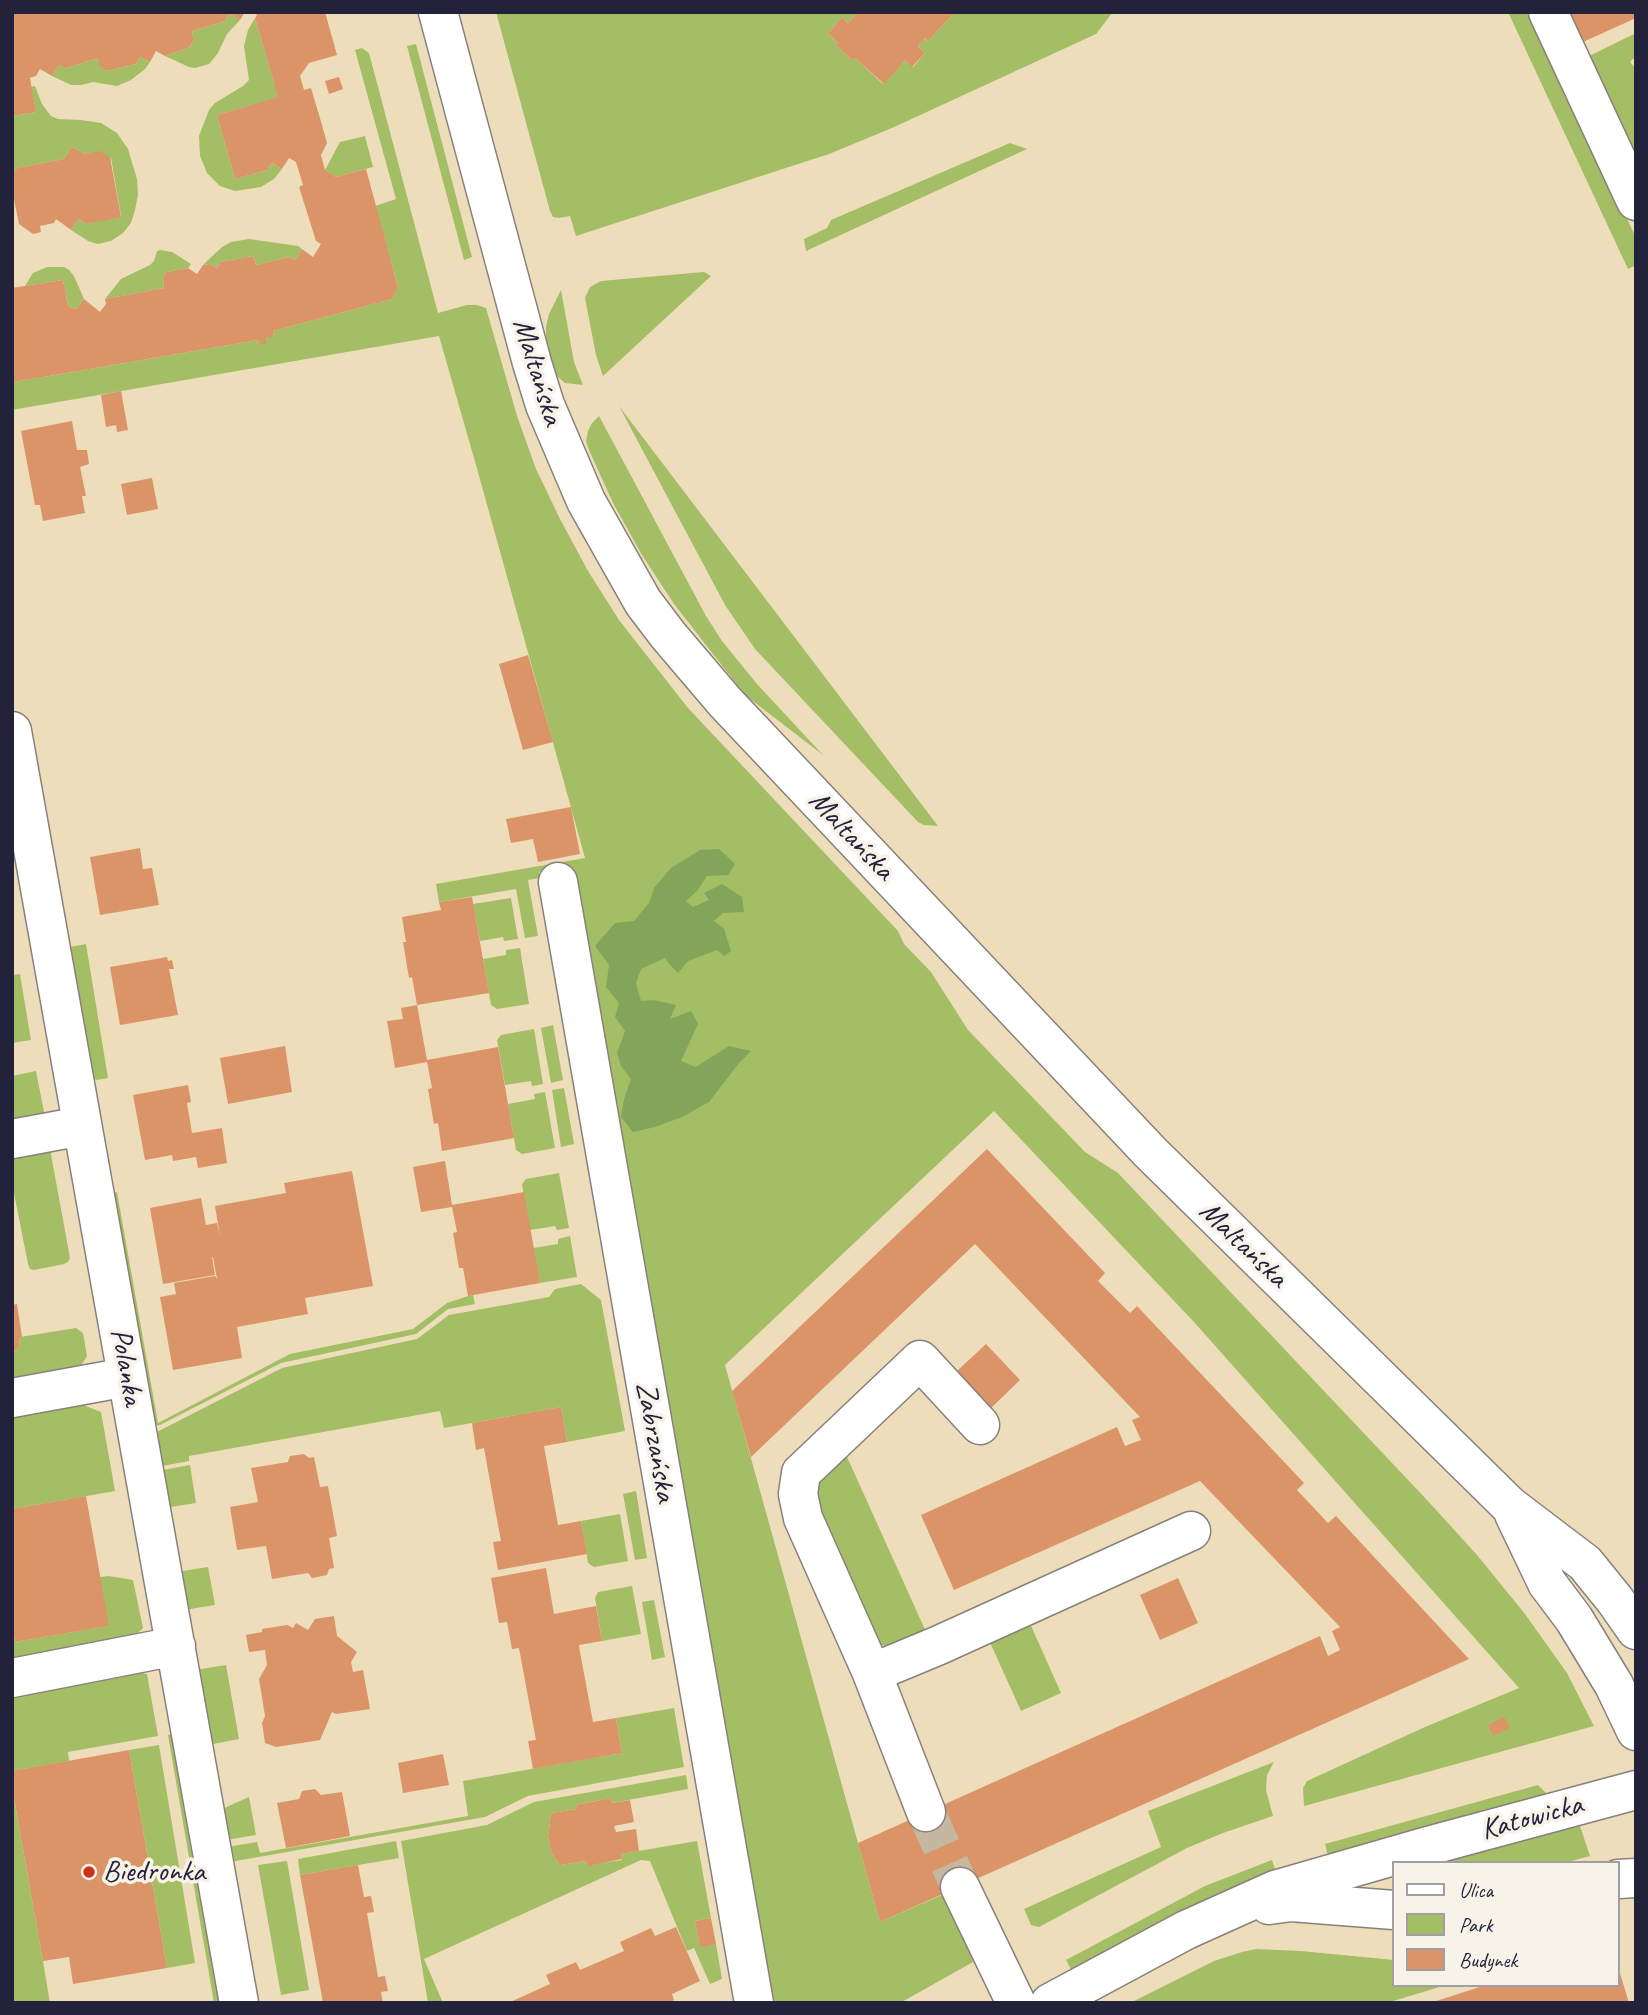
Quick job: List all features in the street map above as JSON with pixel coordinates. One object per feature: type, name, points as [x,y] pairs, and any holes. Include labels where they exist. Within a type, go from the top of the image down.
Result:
[{"type":"street","name":"Maltańska","points":[[438,12],[531,363],[545,405],[586,501],[643,601],[668,635],[725,702],[1150,1152],[1510,1506],[1585,1563],[1636,1630]]},
{"type":"street","points":[[1548,12],[1636,201]]},
{"type":"street","name":"Polanka","points":[[12,733],[22,843],[82,1126],[239,2003]]},
{"type":"street","name":"Zabrzańska","points":[[558,881],[754,2003]]},
{"type":"street","points":[[12,1139],[82,1126]]},
{"type":"street","points":[[926,1812],[873,1673],[803,1518],[798,1494],[801,1473],[920,1360],[980,1425]]},
{"type":"street","points":[[12,1398],[127,1377]]},
{"type":"street","name":"Maltańska","points":[[1510,1506],[1547,1583],[1574,1619],[1614,1685],[1636,1731]]},
{"type":"street","points":[[873,1673],[1191,1531]]},
{"type":"street","points":[[12,1678],[176,1646]]},
{"type":"street","name":"Katowicka","points":[[1050,2003],[1186,1930],[1275,1890],[1636,1790]]},
{"type":"street","points":[[960,1887],[1016,2003]]},
{"type":"street","name":"Katowicka","points":[[1229,1910],[1291,1902],[1392,1910]]},
{"type":"green space","points":[[496,12],[852,12],[855,15],[848,23],[842,17],[828,33],[852,60],[855,58],[883,84],[905,60],[913,67],[925,53],[918,46],[925,38],[928,41],[955,12],[1113,12],[1096,34],[892,128],[829,154],[576,236],[570,216],[553,217],[550,211]]},
{"type":"green space","points":[[1508,12],[1531,12],[1636,238],[1636,265],[1628,269]]},
{"type":"green space","points":[[229,13],[240,20],[227,34],[209,64],[189,67],[165,56],[190,47],[194,39],[192,31],[225,21]]},
{"type":"green space","points":[[255,18],[274,83],[304,90],[217,115],[235,179],[267,170],[272,163],[282,169],[274,179],[261,187],[235,191],[220,186],[207,173],[200,156],[199,136],[209,110],[215,103],[249,80],[244,46],[248,30]]},
{"type":"green space","points":[[1634,34],[1636,56],[1630,62],[1636,69],[1636,157],[1589,56]]},
{"type":"green space","points":[[416,44],[472,257],[464,260],[407,46]]},
{"type":"green space","points":[[362,48],[369,53],[438,313],[467,305],[486,308],[517,416],[536,469],[588,571],[619,620],[688,708],[898,931],[904,944],[931,972],[968,1030],[1085,1152],[1118,1173],[1477,1555],[1525,1614],[1567,1673],[1594,1726],[1304,1806],[1303,1788],[1307,1781],[1519,1688],[1194,1322],[994,1111],[725,1365],[880,1922],[951,1891],[973,1962],[900,2003],[769,2003],[568,867],[539,872],[540,878],[528,880],[538,936],[525,938],[516,889],[439,902],[436,884],[585,858],[439,336],[12,410],[12,373],[14,382],[258,340],[259,344],[265,344],[265,338],[274,336],[273,331],[392,299],[398,286],[375,206],[396,199],[355,50]]},
{"type":"green space","points":[[140,57],[150,62],[145,69],[131,80],[117,86],[93,82],[71,85],[52,76],[59,65],[66,68],[98,58],[100,66],[108,71],[136,64]]},
{"type":"green space","points":[[35,86],[42,104],[51,116],[101,123],[117,133],[128,149],[137,179],[138,195],[131,223],[111,241],[98,244],[71,230],[79,219],[86,224],[121,216],[111,158],[99,152],[85,154],[72,147],[64,159],[17,168],[12,175],[12,116],[36,112],[31,87]]},
{"type":"green space","points":[[365,136],[373,167],[336,177],[325,170],[340,142]]},
{"type":"green space","points":[[1010,143],[1027,149],[806,251],[804,239],[827,228],[831,220]]},
{"type":"green space","points":[[249,239],[298,246],[302,249],[295,260],[289,257],[256,265],[253,256],[221,262],[217,268],[210,264],[203,265],[222,247],[231,242]]},
{"type":"green space","points":[[160,250],[172,252],[191,264],[188,268],[166,272],[163,278],[164,288],[105,299],[121,279],[150,265]]},
{"type":"green space","points":[[47,267],[64,267],[74,276],[84,299],[76,309],[68,306],[63,280],[25,286],[33,273]]},
{"type":"green space","points":[[704,272],[711,276],[603,376],[585,298],[590,287],[601,281]]},
{"type":"green space","points":[[561,290],[574,362],[583,385],[565,383],[552,369],[546,342],[546,327],[549,314]]},
{"type":"green space","points":[[619,406],[938,826],[918,822],[755,649],[725,605]]},
{"type":"green space","points":[[599,416],[722,641],[757,684],[823,755],[745,695],[674,604],[613,503],[589,450],[586,441],[588,431]]},
{"type":"green space","points":[[719,849],[735,864],[728,875],[707,876],[686,901],[693,907],[709,900],[704,893],[722,884],[742,897],[744,912],[723,913],[714,921],[724,929],[731,951],[724,956],[717,950],[688,961],[678,973],[665,958],[641,969],[636,983],[641,1001],[654,1000],[676,1005],[670,1019],[691,1011],[698,1024],[681,1061],[696,1067],[729,1046],[751,1051],[709,1102],[682,1117],[633,1132],[621,1117],[631,1079],[621,1066],[617,1053],[625,1031],[615,1017],[619,1003],[606,987],[609,965],[595,946],[615,923],[634,921],[649,903],[654,888],[671,868],[700,850]]},
{"type":"green space","points":[[511,898],[518,939],[504,941],[503,937],[480,941],[473,904]]},
{"type":"green space","points":[[86,944],[108,1078],[97,1080],[87,1076],[64,948]]},
{"type":"green space","points":[[520,948],[529,1004],[497,1009],[491,1005],[483,959],[506,955],[506,950]]},
{"type":"green space","points":[[20,974],[31,1040],[12,1043],[12,975]]},
{"type":"green space","points":[[553,1025],[563,1080],[551,1083],[541,1028]]},
{"type":"green space","points":[[534,1029],[543,1084],[532,1086],[531,1081],[505,1085],[497,1040],[501,1035]]},
{"type":"green space","points":[[36,1071],[45,1117],[12,1125],[12,1076]]},
{"type":"green space","points":[[564,1088],[574,1144],[561,1147],[552,1090]]},
{"type":"green space","points":[[545,1092],[555,1148],[522,1154],[516,1150],[508,1104],[535,1099],[534,1094]]},
{"type":"green space","points":[[50,1149],[70,1258],[64,1264],[34,1270],[30,1269],[28,1264],[12,1183],[12,1151]]},
{"type":"green space","points":[[559,1173],[569,1228],[557,1230],[555,1226],[530,1230],[522,1184],[526,1179]]},
{"type":"green space","points":[[117,1192],[158,1423],[290,1354],[413,1329],[447,1303],[468,1296],[473,1295],[475,1304],[448,1309],[416,1334],[281,1363],[160,1425],[149,1426],[113,1193]]},
{"type":"green space","points":[[570,1236],[577,1277],[540,1283],[533,1248],[558,1244],[558,1239]]},
{"type":"green space","points":[[581,1284],[601,1300],[625,1431],[567,1442],[561,1407],[444,1428],[440,1411],[189,1456],[189,1461],[157,1467],[151,1435],[282,1368],[417,1339],[449,1315],[549,1297],[555,1289]]},
{"type":"green space","points":[[76,1328],[83,1333],[87,1356],[76,1374],[12,1387],[12,1354],[19,1347],[20,1337]]},
{"type":"green space","points":[[76,1402],[101,1412],[115,1491],[12,1509],[12,1413]]},
{"type":"green space","points":[[843,1448],[927,1634],[889,1647],[876,1643],[811,1509],[820,1470]]},
{"type":"green space","points":[[190,1465],[196,1503],[165,1508],[157,1471]]},
{"type":"green space","points":[[636,1491],[647,1558],[635,1560],[623,1494]]},
{"type":"green space","points":[[620,1514],[628,1561],[594,1567],[588,1563],[581,1521]]},
{"type":"green space","points":[[208,1567],[215,1605],[184,1610],[176,1572]]},
{"type":"green space","points":[[100,1577],[133,1580],[143,1628],[137,1634],[131,1638],[12,1662],[12,1627],[15,1642],[108,1626]]},
{"type":"green space","points":[[632,1586],[641,1634],[602,1641],[595,1598],[598,1592]]},
{"type":"green space","points":[[654,1600],[665,1657],[652,1660],[642,1602]]},
{"type":"green space","points":[[1028,1619],[1061,1693],[1021,1711],[988,1638]]},
{"type":"green space","points":[[226,1665],[239,1739],[208,1745],[195,1670]]},
{"type":"green space","points":[[136,1672],[147,1674],[158,1736],[68,1752],[69,1761],[12,1771],[12,1693]]},
{"type":"green space","points":[[674,1708],[684,1767],[528,1796],[485,1817],[230,1862],[227,1847],[257,1842],[260,1853],[468,1816],[463,1781],[622,1753],[616,1718]]},
{"type":"green space","points":[[173,1734],[219,1998],[216,2003],[168,1735]]},
{"type":"green space","points":[[159,1745],[195,1963],[167,1968],[129,1750]]},
{"type":"green space","points":[[1274,1762],[1267,1775],[1266,1790],[1273,1816],[1187,1848],[1039,1927],[1031,1925],[1024,1909],[1161,1847],[1148,1811]]},
{"type":"green space","points":[[686,1775],[688,1789],[612,1803],[611,1798],[576,1805],[577,1809],[551,1813],[548,1837],[551,1852],[560,1865],[586,1861],[587,1865],[622,1860],[621,1854],[697,1841],[711,1918],[695,1921],[700,1946],[716,1944],[722,1979],[710,1984],[694,1948],[687,1951],[650,1861],[641,1860],[424,1959],[443,2003],[428,2003],[401,1841],[487,1825],[534,1802]]},
{"type":"green space","points":[[1538,1785],[1548,1795],[1328,1856],[1325,1844]]},
{"type":"green space","points":[[12,1787],[43,1961],[50,2003],[12,2003]]},
{"type":"green space","points":[[249,1797],[256,1835],[226,1840],[220,1810]]},
{"type":"green space","points":[[1580,1826],[1590,1856],[1571,1861],[1440,1861]]},
{"type":"green space","points":[[396,1841],[399,1858],[300,1875],[298,1859]]},
{"type":"green space","points":[[1272,1860],[1276,1872],[1226,1890],[1072,1971],[1066,1960],[1205,1886]]},
{"type":"green space","points":[[287,1861],[309,1990],[281,1995],[258,1865]]},
{"type":"green space","points":[[1256,1949],[1301,1951],[1392,1960],[1392,1987],[1439,1987],[1387,2003],[1130,2003],[1214,1961]]},
{"type":"building","points":[[245,12],[240,20],[229,13],[225,21],[192,31],[194,39],[190,47],[165,56],[156,51],[150,62],[140,57],[136,64],[108,71],[99,66],[98,58],[66,68],[59,65],[52,76],[40,69],[36,76],[30,78],[36,112],[12,116],[12,13]]},
{"type":"building","points":[[253,12],[325,12],[337,55],[309,63],[300,76],[304,90],[311,88],[327,143],[321,155],[325,170],[336,177],[366,169],[398,287],[392,299],[273,331],[274,337],[265,338],[266,344],[259,344],[258,340],[14,382],[12,288],[63,280],[68,306],[76,309],[84,299],[100,312],[106,304],[105,299],[164,288],[163,278],[166,272],[188,268],[197,274],[203,265],[210,264],[217,268],[221,262],[253,256],[256,265],[289,257],[295,260],[302,249],[313,257],[321,244],[316,241],[299,187],[303,185],[296,162],[289,158],[282,169],[272,163],[267,170],[235,179],[217,115],[278,97],[255,18],[257,15]]},
{"type":"building","points":[[852,12],[955,12],[928,41],[925,38],[918,46],[925,53],[912,67],[905,60],[884,84],[855,58],[852,60],[828,33],[842,17],[848,23],[855,15]]},
{"type":"building","points":[[1569,12],[1636,12],[1636,18],[1583,42]]},
{"type":"building","points":[[339,77],[343,89],[329,94],[325,81]]},
{"type":"building","points":[[72,147],[85,154],[99,151],[110,157],[121,217],[86,224],[79,219],[71,230],[56,219],[54,223],[40,226],[41,232],[33,234],[19,224],[12,190],[12,175],[17,168],[64,159]]},
{"type":"building","points":[[121,391],[128,430],[117,432],[116,425],[106,427],[101,395]]},
{"type":"building","points":[[72,421],[77,450],[87,450],[89,464],[80,467],[86,496],[82,496],[85,513],[43,521],[40,505],[35,505],[21,431]]},
{"type":"building","points":[[152,478],[158,509],[127,515],[121,484]]},
{"type":"building","points":[[528,655],[553,742],[523,750],[499,664]]},
{"type":"building","points":[[571,807],[580,854],[538,862],[533,839],[511,843],[506,819]]},
{"type":"building","points":[[140,848],[143,869],[152,868],[159,905],[100,915],[90,857]]},
{"type":"building","points":[[472,897],[489,993],[417,1005],[412,977],[409,978],[402,917],[441,910],[439,902]]},
{"type":"building","points":[[167,957],[168,961],[172,960],[174,969],[169,969],[178,1015],[120,1025],[110,967]]},
{"type":"building","points":[[417,1005],[427,1060],[498,1047],[514,1138],[442,1151],[438,1123],[434,1124],[428,1089],[432,1088],[427,1062],[395,1068],[387,1021],[403,1019],[401,1008]]},
{"type":"building","points":[[285,1046],[292,1092],[228,1104],[220,1058]]},
{"type":"building","points":[[188,1085],[191,1102],[187,1103],[192,1133],[222,1128],[227,1163],[198,1168],[196,1157],[173,1161],[172,1155],[145,1160],[133,1095]]},
{"type":"building","points":[[987,1149],[1105,1273],[1098,1281],[1130,1313],[1137,1306],[1304,1483],[1297,1490],[1328,1523],[1336,1516],[1469,1659],[880,1922],[858,1843],[1320,1636],[1328,1656],[1340,1650],[1332,1631],[1340,1627],[1200,1481],[954,1590],[921,1515],[1117,1427],[1125,1446],[1141,1440],[1132,1420],[1140,1417],[975,1244],[751,1457],[732,1391]]},
{"type":"building","points":[[445,1161],[452,1205],[524,1192],[540,1283],[468,1296],[463,1268],[459,1268],[453,1233],[457,1232],[452,1207],[421,1212],[413,1167]]},
{"type":"building","points":[[352,1171],[373,1286],[305,1298],[308,1314],[237,1327],[242,1358],[173,1370],[160,1297],[176,1294],[174,1283],[215,1276],[217,1279],[212,1257],[215,1275],[163,1284],[150,1208],[201,1198],[206,1225],[217,1223],[220,1237],[215,1206],[286,1193],[284,1183]]},
{"type":"building","points":[[17,1304],[22,1337],[19,1347],[12,1354],[12,1305]]},
{"type":"building","points":[[986,1344],[1020,1380],[990,1409],[956,1372]]},
{"type":"building","points":[[561,1407],[567,1442],[544,1446],[558,1525],[581,1521],[587,1554],[498,1570],[493,1542],[501,1541],[484,1448],[476,1450],[472,1423]]},
{"type":"building","points":[[304,1454],[309,1458],[314,1457],[320,1487],[328,1486],[337,1536],[329,1538],[334,1568],[329,1569],[327,1575],[312,1578],[308,1573],[272,1579],[266,1546],[237,1550],[230,1507],[258,1502],[251,1468],[288,1462],[290,1456]]},
{"type":"building","points":[[86,1496],[109,1626],[15,1642],[12,1627],[12,1509]]},
{"type":"building","points":[[546,1568],[554,1614],[596,1606],[602,1641],[579,1645],[580,1652],[593,1722],[616,1718],[622,1753],[533,1769],[528,1741],[536,1740],[519,1648],[512,1649],[507,1622],[499,1623],[491,1578]]},
{"type":"building","points":[[1178,1578],[1198,1623],[1160,1640],[1140,1595]]},
{"type":"building","points":[[334,1616],[337,1636],[357,1652],[351,1662],[353,1672],[363,1670],[370,1709],[336,1714],[332,1712],[320,1740],[276,1747],[265,1743],[262,1723],[265,1716],[259,1679],[267,1665],[265,1650],[249,1652],[246,1635],[287,1625],[293,1628],[296,1623],[308,1630],[315,1619]]},
{"type":"building","points":[[1504,1717],[1510,1728],[1493,1736],[1488,1725]]},
{"type":"building","name":"Biedronka","points":[[129,1750],[167,1968],[73,1984],[69,1957],[43,1961],[12,1787],[12,1771]]},
{"type":"building","points":[[443,1754],[449,1785],[403,1793],[398,1763]]},
{"type":"building","points":[[315,1789],[321,1795],[342,1792],[350,1836],[286,1848],[277,1803],[299,1799],[302,1791]]},
{"type":"building","points":[[611,1798],[612,1803],[630,1800],[634,1822],[614,1826],[616,1832],[636,1829],[639,1851],[621,1854],[622,1859],[587,1866],[586,1861],[560,1865],[551,1852],[548,1837],[551,1813],[577,1809],[576,1805]]},
{"type":"building","points":[[358,1865],[364,1897],[371,1896],[374,1912],[367,1913],[378,1977],[385,1976],[388,1991],[381,1992],[383,2003],[323,2003],[300,1875]]},
{"type":"building","points":[[711,1918],[716,1944],[700,1947],[695,1921]]},
{"type":"building","points":[[676,1927],[700,1981],[672,1994],[674,2000],[669,2003],[508,2003],[550,1984],[546,1975],[576,1962],[580,1970],[624,1951],[620,1942],[651,1928],[655,1936]]},
{"type":"building","points":[[1620,1973],[1629,2003],[1430,2003],[1480,1987],[1620,1987]]},
{"type":"tunnel","points":[[926,1812],[960,1887]]},
{"type":"place","name":"Biedronka","points":[[89,1872]]}]
